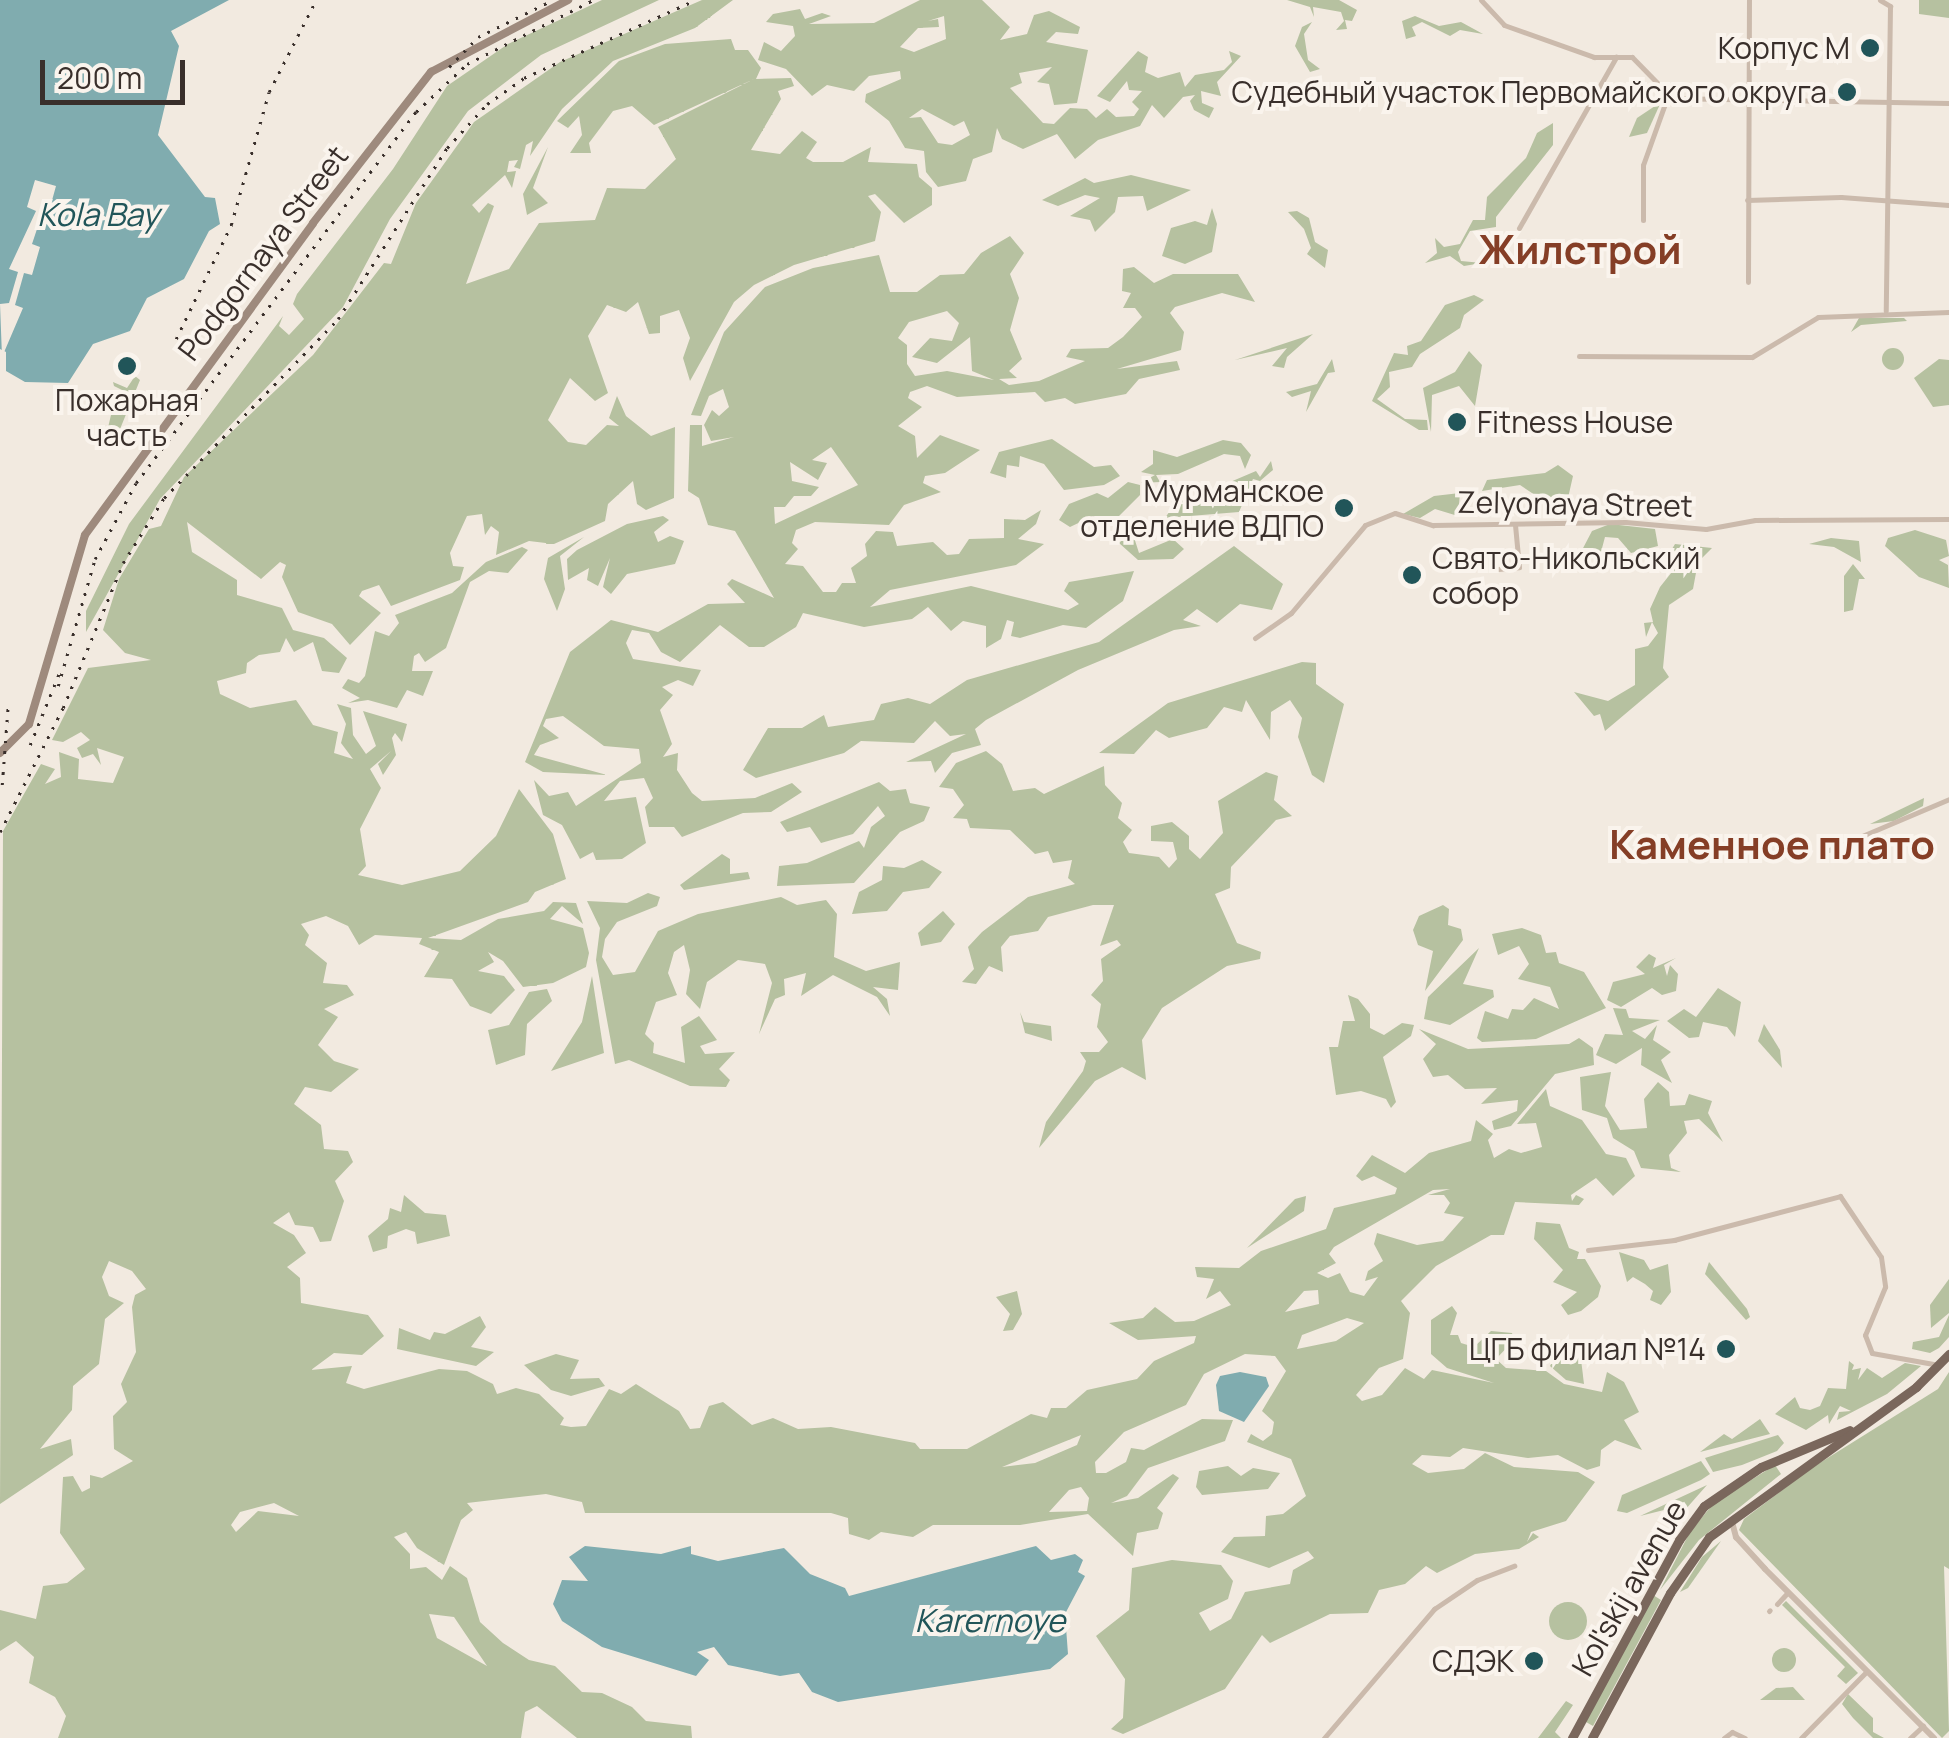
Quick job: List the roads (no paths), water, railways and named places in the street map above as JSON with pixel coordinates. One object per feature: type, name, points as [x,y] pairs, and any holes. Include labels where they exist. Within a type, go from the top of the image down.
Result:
[{"type":"main road","name":"Podgornaya Street","points":[[0,753],[28,724],[85,534],[164,420],[431,72],[568,0]]},
{"type":"main road","name":"Kol'skij avenue","points":[[1592,1738],[1670,1593],[1709,1537],[1734,1514],[1940,1365],[1949,1354]]},
{"type":"main road","name":"Kol'skij avenue","points":[[1572,1738],[1656,1582],[1704,1506],[1773,1461],[1853,1430]]},
{"type":"main road","points":[[1773,1461],[1788,1468],[1776,1484]]},
{"type":"main road","points":[[1656,1582],[1658,1593],[1670,1593]]},
{"type":"street","points":[[1481,0],[1504,25],[1594,57],[1616,56],[1646,68],[1671,97]]},
{"type":"street","points":[[1748,282],[1749,0]]},
{"type":"street","points":[[1880,0],[1890,6],[1886,311]]},
{"type":"street","points":[[1519,228],[1616,56]]},
{"type":"street","points":[[1642,220],[1644,165],[1664,102],[1671,97],[1949,103]]},
{"type":"street","points":[[1747,200],[1949,205]]},
{"type":"street","points":[[1580,356],[1752,358],[1818,317],[1886,311],[1949,312]]},
{"type":"street","name":"Zelyonaya Street","points":[[1256,638],[1291,613],[1332,560],[1379,516],[1394,513],[1433,525],[1625,522],[1706,529],[1755,520],[1949,519]]},
{"type":"street","points":[[1498,568],[1519,566],[1515,525]]},
{"type":"street","points":[[1829,850],[1949,799]]},
{"type":"street","points":[[1588,1250],[1674,1240],[1840,1196],[1880,1256],[1885,1287],[1865,1334],[1872,1353],[1940,1365]]},
{"type":"street","points":[[1734,1514],[1736,1537],[1934,1738]]},
{"type":"street","points":[[1709,1537],[1736,1537]]},
{"type":"street","points":[[1324,1738],[1434,1609],[1476,1580],[1514,1566]]},
{"type":"street","points":[[1777,1604],[1788,1592]]},
{"type":"street","points":[[1800,1738],[1867,1671]]},
{"type":"street","points":[[1910,1738],[1923,1726]]},
{"type":"street","points":[[1724,1738],[1732,1732],[1745,1738]]},
{"type":"water","name":"Kola Bay","points":[[0,0],[229,0],[171,31],[179,46],[158,135],[205,197],[215,198],[220,224],[209,231],[184,279],[147,298],[130,331],[93,344],[68,383],[25,382],[6,371],[6,352],[0,349]]},
{"type":"water","points":[[1240,1372],[1266,1377],[1269,1386],[1244,1422],[1219,1411],[1216,1385],[1220,1376]]},
{"type":"water","name":"Karernoye","points":[[585,1546],[661,1554],[691,1546],[691,1554],[718,1561],[784,1548],[810,1574],[845,1588],[849,1596],[1036,1546],[1051,1560],[1075,1554],[1083,1560],[1078,1572],[1085,1576],[1065,1614],[1068,1654],[1050,1669],[838,1702],[812,1692],[799,1673],[780,1676],[728,1665],[714,1647],[697,1652],[709,1660],[696,1676],[602,1647],[562,1621],[553,1604],[562,1580],[588,1581],[569,1557]]},
{"type":"railway","points":[[176,339],[231,225],[269,92],[316,0]]},
{"type":"railway","points":[[449,67],[478,37],[553,0]]},
{"type":"railway","points":[[58,686],[95,559],[136,483],[416,112],[467,64],[593,0]]},
{"type":"railway","points":[[0,832],[63,708],[123,563],[164,498],[338,319],[447,148],[487,104],[524,78],[695,0]]},
{"type":"railway","points":[[30,745],[60,671]]},
{"type":"railway","points":[[2,785],[8,706]]},
{"type":"place","name":"Корпус M","points":[[1870,48]]},
{"type":"place","name":"Судебный участок Первомайского округа","points":[[1847,92]]},
{"type":"place","name":"Пожарная часть","points":[[127,366]]},
{"type":"place","name":"Fitness House","points":[[1457,422]]},
{"type":"place","name":"Мурманское отделение ВДПО","points":[[1344,508]]},
{"type":"place","name":"Свято-Никольский собор","points":[[1412,575]]},
{"type":"place","name":"ЦГБ филиал №14","points":[[1726,1349]]},
{"type":"place","name":"СДЭК","points":[[1534,1661]]},
{"type":"district","name":"Жилстрой","points":[[1580,249]]},
{"type":"district","name":"Каменное плато","points":[[1772,844]]}]
